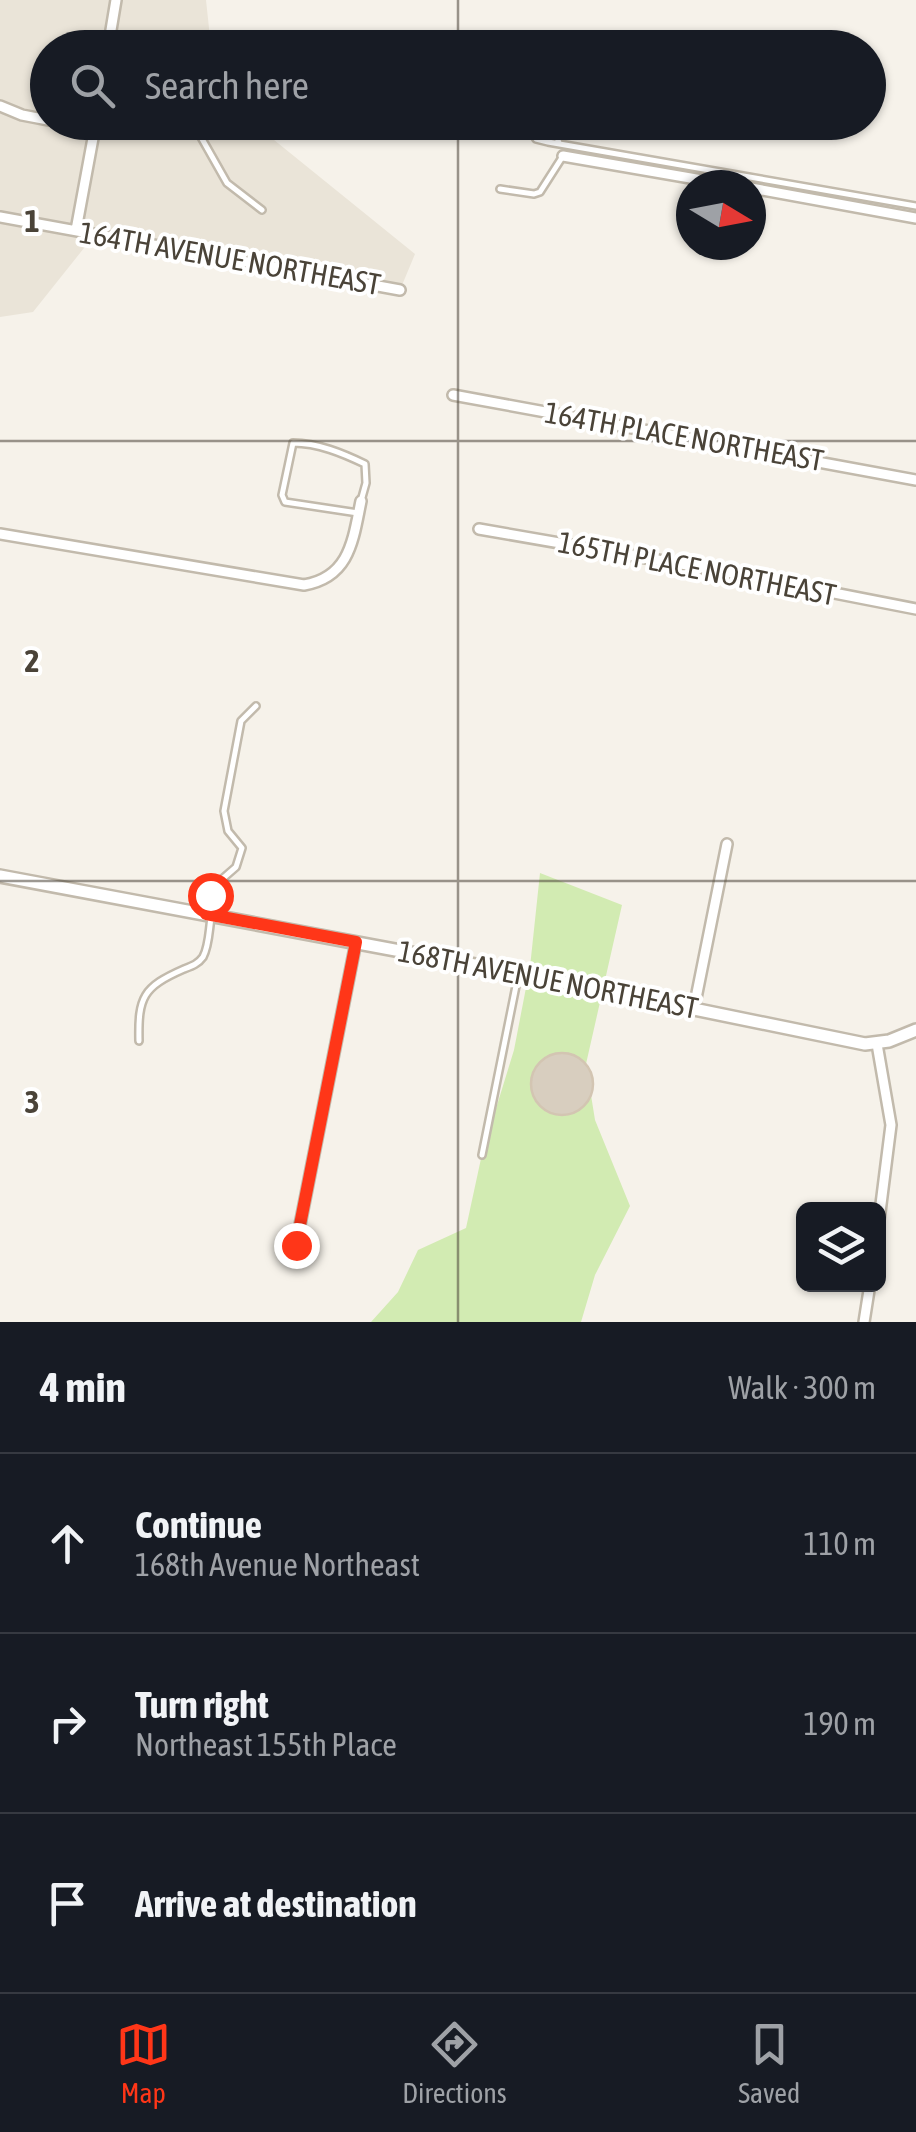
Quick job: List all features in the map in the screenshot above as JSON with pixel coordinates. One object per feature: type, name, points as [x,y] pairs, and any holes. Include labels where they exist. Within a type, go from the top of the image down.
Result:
[{"type":"street","points":[[111,30],[116,0]]},
{"type":"street","points":[[0,106],[30,117]]},
{"type":"street","points":[[76,230],[92,140]]},
{"type":"street","points":[[562,156],[676,176]]},
{"type":"street","points":[[766,191],[916,218]]},
{"type":"street","name":"164TH AVENUE NORTHEAST","points":[[0,217],[400,290]]},
{"type":"street","name":"164TH PLACE NORTHEAST","points":[[452,395],[916,480]]},
{"type":"street","points":[[0,534],[304,585],[329,578],[344,562],[361,500]]},
{"type":"street","name":"165TH PLACE NORTHEAST","points":[[478,530],[916,609]]},
{"type":"street","points":[[694,1008],[727,844]]},
{"type":"street","name":"168TH AVENUE NORTHEAST","points":[[0,876],[877,1044]]},
{"type":"street","points":[[296,1245],[356,942]]},
{"type":"street","points":[[881,1202],[891,1125],[877,1044],[916,1030]]},
{"type":"street","points":[[864,1322],[869,1292]]},
{"type":"lane","points":[[203,140],[227,182],[262,210]]},
{"type":"lane","points":[[542,140],[916,206]]},
{"type":"lane","points":[[500,189],[540,192],[562,156]]},
{"type":"lane","points":[[358,514],[286,502],[282,495],[292,443],[308,443],[364,464],[366,483],[361,500]]},
{"type":"lane","points":[[138,1041],[142,999],[159,981],[201,959],[213,887],[236,867],[242,848],[228,831],[224,811],[241,721],[256,706]]},
{"type":"lane","points":[[482,1154],[518,973]]},
{"type":"shaded area","points":[[0,0],[206,0],[209,30],[30,30],[30,140],[274,140],[415,254],[400,290],[96,233],[33,312],[0,317]]},
{"type":"green space","points":[[540,873],[622,905],[586,1064],[595,1120],[630,1206],[595,1275],[581,1322],[371,1322],[398,1292],[418,1250],[466,1228],[482,1154],[514,1050],[530,967]]},
{"type":"building","points":[[562,1053],[584,1062],[593,1084],[584,1106],[562,1115],[540,1106],[531,1084],[540,1062]]},
{"type":"route","points":[[210,895],[206,914],[356,942],[296,1245]]}]
